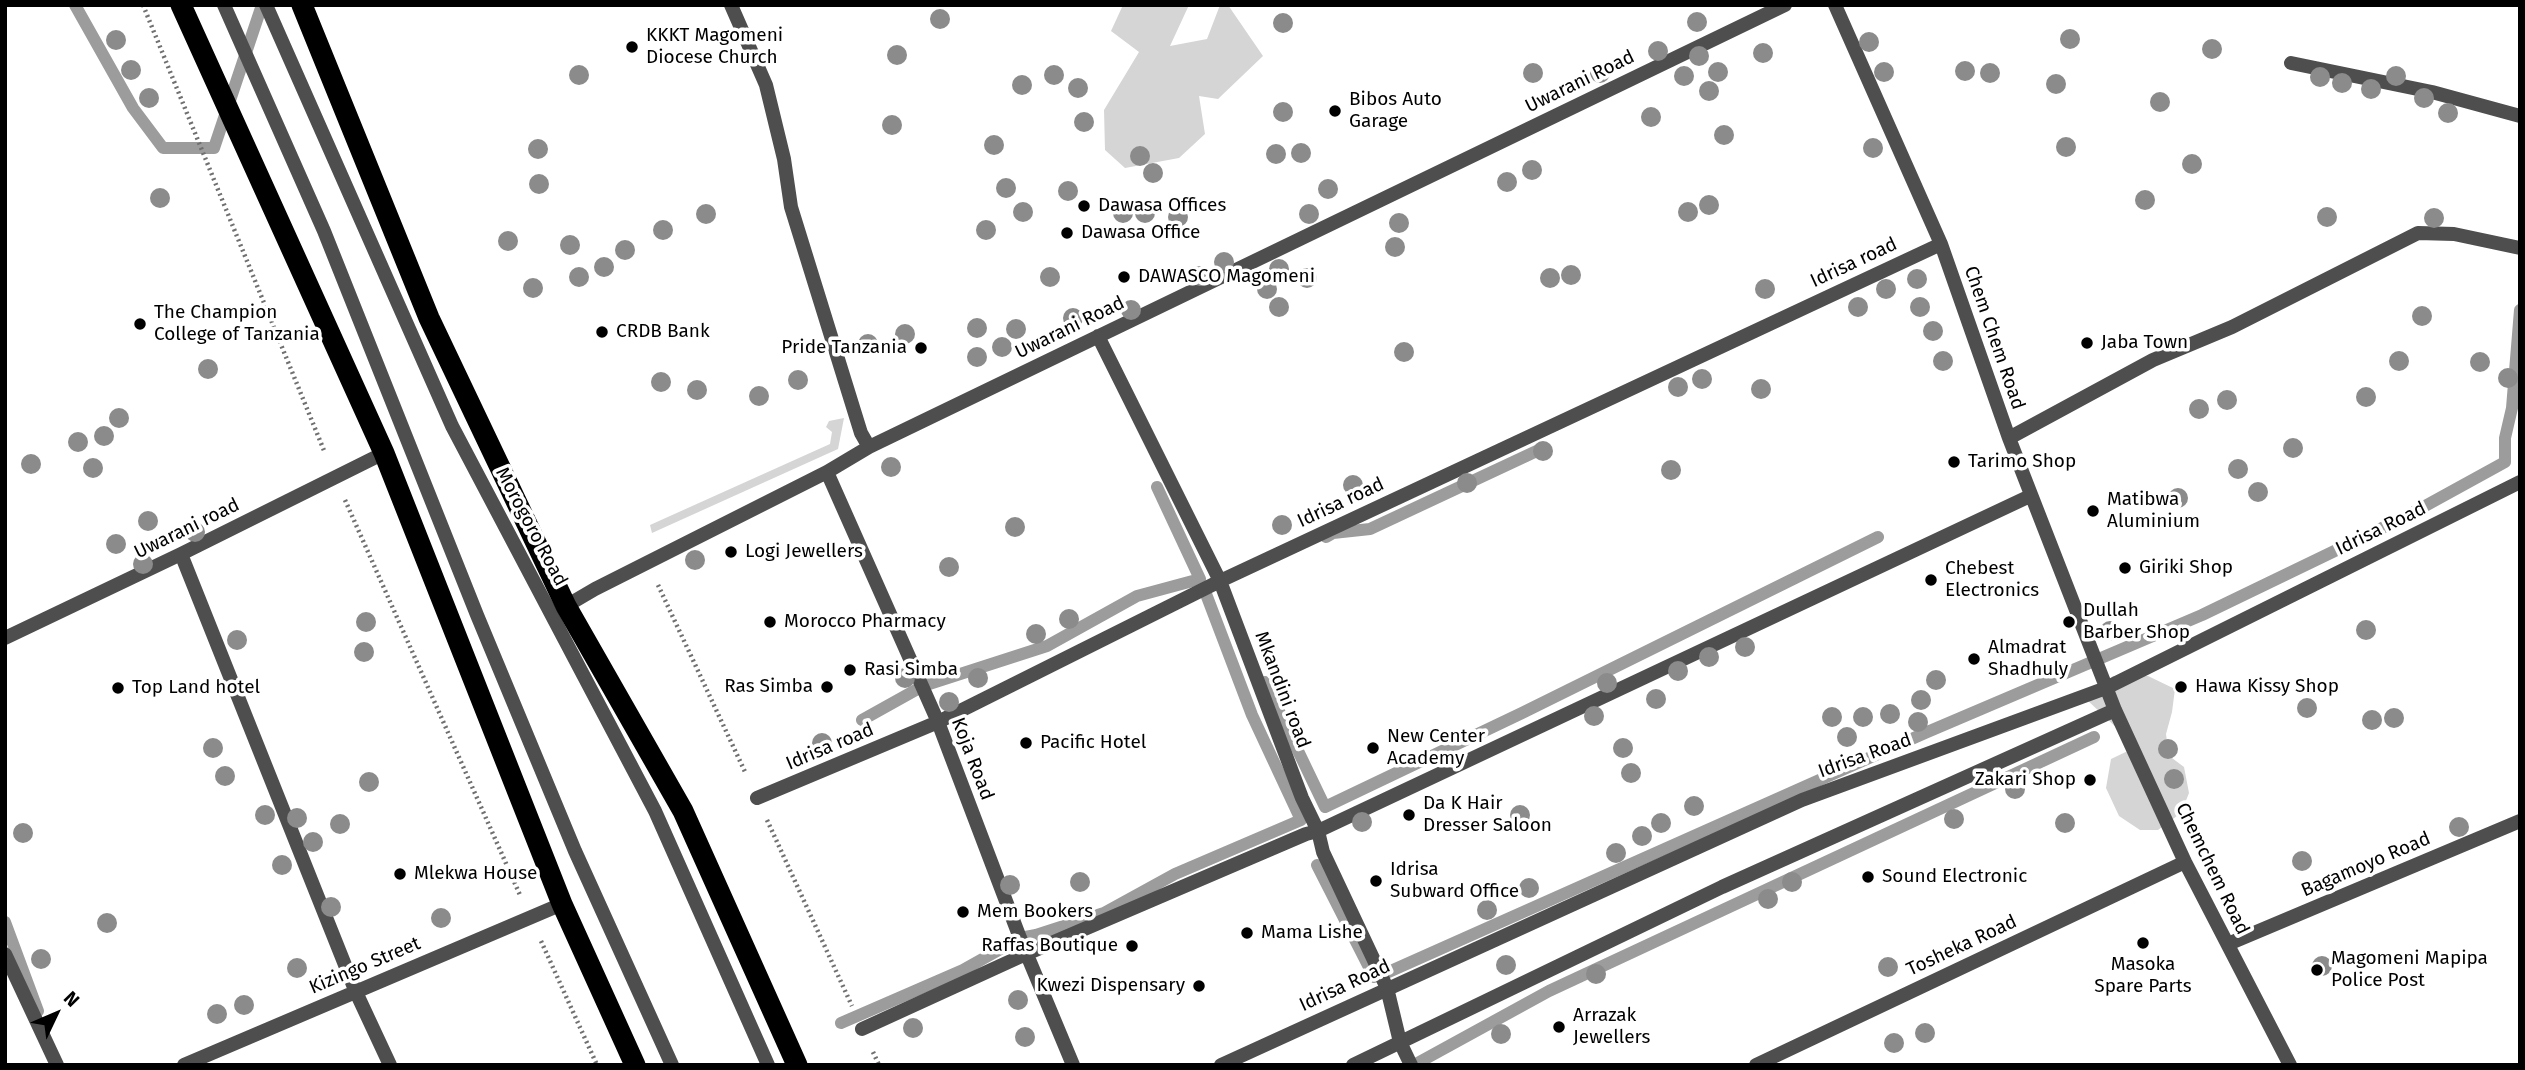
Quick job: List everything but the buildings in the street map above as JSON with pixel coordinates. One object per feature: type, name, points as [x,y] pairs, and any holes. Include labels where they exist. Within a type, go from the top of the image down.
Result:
[{"type":"highway","points":[[181,5],[384,453],[562,904],[635,1065]]},
{"type":"highway","name":"Morogoro Road","points":[[302,5],[429,318],[566,606],[684,811],[797,1065]]},
{"type":"street","points":[[223,5],[324,230],[477,615],[575,850],[672,1065]]},
{"type":"street","name":"Morogoro Road","points":[[266,5],[452,426],[655,811],[768,1065]]},
{"type":"street","points":[[731,5],[766,85],[784,159],[791,207],[861,433],[869,447]]},
{"type":"street","name":"Uwarani Road","points":[[566,606],[827,472],[869,447],[1784,5]]},
{"type":"street","name":"Chem Chem Road","points":[[1835,5],[1941,244],[2008,438],[2106,688]]},
{"type":"street","points":[[2291,63],[2432,92],[2520,116]]},
{"type":"street","points":[[2008,438],[2153,360],[2232,327],[2418,233],[2454,234],[2520,248]]},
{"type":"street","name":"Idrisa road","points":[[757,798],[938,722],[1220,581],[1941,244]]},
{"type":"street","name":"Mkandini road","points":[[1098,336],[1220,581],[1302,799],[1318,831],[1323,852],[1387,988],[1400,1042],[1411,1065]]},
{"type":"street","name":"Uwarani road","points":[[5,638],[384,453]]},
{"type":"street","name":"Koja Road","points":[[827,472],[938,722],[1026,954],[1073,1065]]},
{"type":"street","name":"Idrisa Road","points":[[1221,1065],[1802,800],[2106,688],[2520,482]]},
{"type":"street","points":[[862,1029],[1026,954],[1318,831],[2030,496]]},
{"type":"street","points":[[181,554],[355,990],[390,1065]]},
{"type":"street","name":"Chemchem Road","points":[[2106,688],[2186,862],[2290,1065]]},
{"type":"street","points":[[1353,1065],[1722,887],[2115,710]]},
{"type":"street","name":"Bagamoyo Road","points":[[2228,944],[2520,821]]},
{"type":"street","name":"Tosheka Road","points":[[1756,1065],[2186,862]]},
{"type":"street","name":"Kizingo Street","points":[[184,1065],[562,904]]},
{"type":"street","points":[[5,954],[57,1065]]},
{"type":"path","points":[[143,5],[335,477],[597,1065]]},
{"type":"shaded area","points":[[1123,5],[1189,5],[1170,46],[1207,39],[1220,5],[1228,5],[1263,56],[1218,99],[1199,96],[1205,134],[1179,158],[1125,168],[1105,150],[1104,110],[1139,52],[1111,31]]},
{"type":"shaded area","points":[[844,418],[838,449],[652,533],[650,525],[830,444],[832,432],[826,427],[829,421]]},
{"type":"shaded area","points":[[2113,676],[2148,676],[2175,689],[2166,734],[2168,749],[2172,758],[2184,767],[2189,793],[2181,813],[2158,830],[2140,830],[2119,816],[2106,788],[2111,759],[2132,749],[2121,732],[2085,698]]},
{"type":"waterway","points":[[75,5],[133,108],[163,148],[214,148],[262,5]]},
{"type":"waterway","points":[[1384,974],[1925,733],[2202,615],[2405,517],[2505,462],[2505,438],[2512,408],[2520,310]]},
{"type":"waterway","points":[[1326,537],[1333,533],[1370,529],[1541,449]]},
{"type":"waterway","points":[[862,720],[923,686],[1047,646],[1137,596],[1200,579],[1157,487]]},
{"type":"waterway","points":[[1265,682],[1325,807],[1878,537]]},
{"type":"waterway","points":[[841,1023],[963,970],[1020,938],[1104,913],[1175,874],[1301,820],[1252,715],[1206,594]]},
{"type":"waterway","points":[[1414,1065],[1549,991],[2094,737]]},
{"type":"waterway","points":[[1317,865],[1374,977]]},
{"type":"waterway","points":[[5,922],[38,1011]]},
{"type":"place","name":"KKKT Magomeni Diocese Church","points":[[632,47]]},
{"type":"place","name":"Bibos Auto Garage","points":[[1335,111]]},
{"type":"place","name":"Dawasa Offices","points":[[1084,206]]},
{"type":"place","name":"Dawasa Office","points":[[1067,233]]},
{"type":"place","name":"DAWASCO Magomeni","points":[[1124,277]]},
{"type":"place","name":"The Champion College of Tanzania","points":[[140,324]]},
{"type":"place","name":"CRDB Bank","points":[[602,332]]},
{"type":"place","name":"Jaba Town","points":[[2087,343]]},
{"type":"place","name":"Pride Tanzania","points":[[921,348]]},
{"type":"place","name":"Tarimo Shop","points":[[1954,462]]},
{"type":"place","name":"Matibwa Aluminium","points":[[2093,511]]},
{"type":"place","name":"Logi Jewellers","points":[[731,552]]},
{"type":"place","name":"Giriki Shop","points":[[2125,568]]},
{"type":"place","name":"Chebest Electronics","points":[[1931,580]]},
{"type":"place","name":"Morocco Pharmacy","points":[[770,622]]},
{"type":"place","name":"Dullah Barber Shop","points":[[2069,622]]},
{"type":"place","name":"Almadrat Shadhuly","points":[[1974,659]]},
{"type":"place","name":"Rasi Simba","points":[[850,670]]},
{"type":"place","name":"Ras Simba","points":[[827,687]]},
{"type":"place","name":"Hawa Kissy Shop","points":[[2181,687]]},
{"type":"place","name":"Top Land hotel","points":[[118,688]]},
{"type":"place","name":"Pacific Hotel","points":[[1026,743]]},
{"type":"place","name":"New Center Academy","points":[[1373,748]]},
{"type":"place","name":"Zakari Shop","points":[[2090,780]]},
{"type":"place","name":"Da K Hair Dresser Saloon","points":[[1409,815]]},
{"type":"place","name":"Mlekwa House","points":[[400,874]]},
{"type":"place","name":"Sound Electronic","points":[[1868,877]]},
{"type":"place","name":"Idrisa Subward Office","points":[[1376,881]]},
{"type":"place","name":"Mem Bookers","points":[[963,912]]},
{"type":"place","name":"Mama Lishe","points":[[1247,933]]},
{"type":"place","name":"Masoka Spare Parts","points":[[2143,943]]},
{"type":"place","name":"Raffas Boutique","points":[[1132,946]]},
{"type":"place","name":"Magomeni Mapipa Police Post","points":[[2317,970]]},
{"type":"place","name":"Kwezi Dispensary","points":[[1199,986]]},
{"type":"place","name":"Arrazak Jewellers","points":[[1559,1027]]}]
